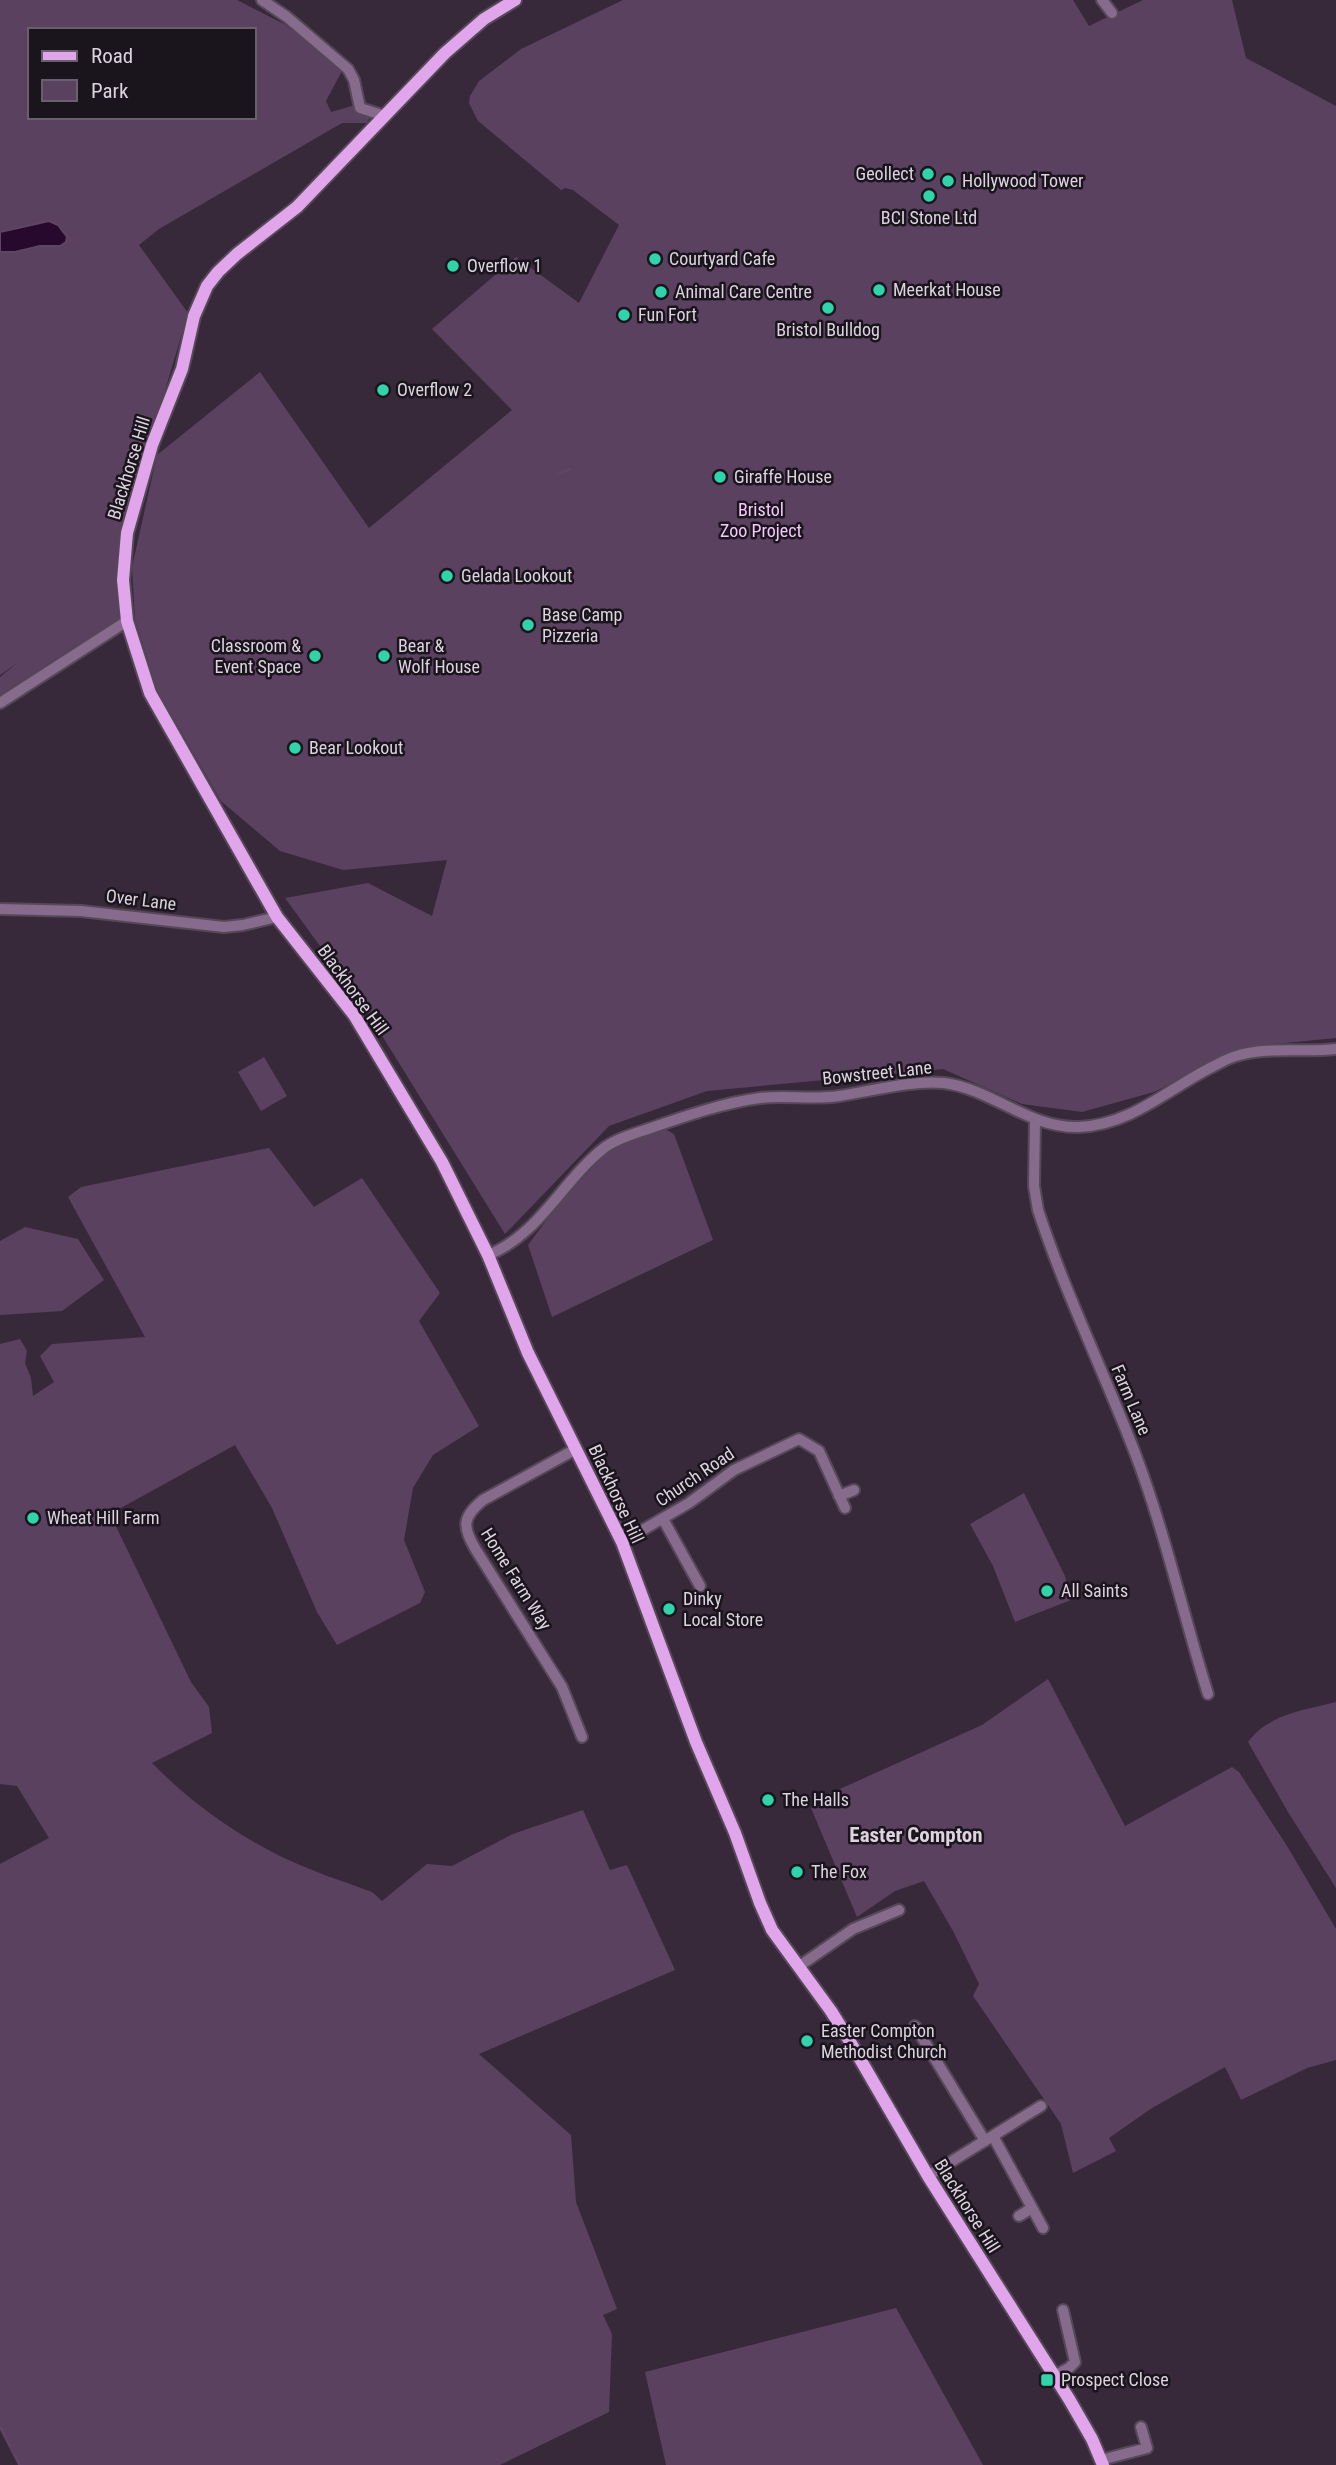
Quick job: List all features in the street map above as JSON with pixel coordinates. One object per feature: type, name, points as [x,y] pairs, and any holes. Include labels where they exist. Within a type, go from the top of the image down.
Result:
[{"type":"main road","points":[[484,19],[495,0]]},
{"type":"main road","points":[[484,19],[515,0]]},
{"type":"main road","name":"Blackhorse Hill","points":[[484,19],[445,53],[297,207],[237,254],[207,286],[194,316],[182,369],[152,445],[127,533],[122,580],[127,621],[150,692],[277,917],[354,1014],[442,1162],[488,1255],[528,1353],[622,1542],[696,1742],[739,1842],[772,1930],[845,2033],[928,2176],[1092,2439],[1102,2463]]},
{"type":"street","points":[[262,0],[287,17],[348,69],[354,80],[360,108],[385,116]]},
{"type":"street","points":[[1102,0],[1112,13]]},
{"type":"street","points":[[0,703],[127,621]]},
{"type":"street","name":"Over Lane","points":[[0,909],[81,911],[224,927],[277,917]]},
{"type":"street","name":"Bowstreet Lane","points":[[488,1255],[507,1246],[540,1217],[607,1146],[648,1129],[739,1102],[762,1098],[835,1097],[914,1084],[943,1083],[967,1089],[1035,1119],[1058,1126],[1078,1127],[1101,1124],[1145,1108],[1200,1073],[1236,1055],[1336,1048]]},
{"type":"street","name":"Farm Lane","points":[[1035,1119],[1034,1186],[1038,1210],[1148,1490],[1177,1580],[1188,1631],[1208,1694]]},
{"type":"street","name":"Church Road","points":[[622,1542],[709,1490],[734,1470],[799,1439],[819,1451],[845,1508]]},
{"type":"street","name":"Home Farm Way","points":[[576,1449],[483,1500],[470,1510],[466,1525],[467,1536],[475,1550],[562,1687],[582,1737]]},
{"type":"street","points":[[839,1496],[854,1490]]},
{"type":"street","points":[[663,1519],[700,1586]]},
{"type":"street","points":[[798,1967],[853,1929],[899,1910]]},
{"type":"street","points":[[915,2026],[1043,2228]]},
{"type":"street","points":[[928,2176],[1041,2106]]},
{"type":"street","points":[[1019,2216],[1032,2208]]},
{"type":"street","points":[[1054,2376],[1075,2362],[1063,2310]]},
{"type":"street","points":[[1102,2463],[1147,2448],[1142,2427]]},
{"type":"green space","points":[[0,0],[237,0],[284,24],[343,69],[326,101],[331,112],[359,104],[376,107],[367,123],[342,123],[159,229],[139,245],[188,313],[118,549],[119,618],[0,695],[0,677],[16,664],[0,675]]},
{"type":"green space","name":"Bristol Zoo Project","points":[[623,0],[1073,0],[1089,26],[1143,0],[1232,0],[1246,58],[1336,106],[1336,1038],[1243,1047],[1154,1092],[1082,1112],[1022,1104],[943,1069],[707,1091],[609,1126],[505,1234],[363,1005],[285,898],[368,883],[432,916],[447,860],[343,870],[280,851],[221,801],[157,690],[135,619],[132,567],[157,455],[260,372],[369,528],[512,410],[432,329],[516,257],[579,303],[619,225],[573,190],[561,190],[478,121],[469,103],[470,96],[479,81],[521,49]]},
{"type":"green space","points":[[264,1057],[287,1096],[261,1111],[238,1072]]},
{"type":"green space","points":[[663,1128],[674,1134],[713,1240],[552,1317],[528,1245],[559,1203],[610,1149]]},
{"type":"green space","points":[[269,1148],[314,1207],[362,1178],[440,1293],[419,1321],[479,1426],[433,1455],[413,1488],[404,1540],[425,1592],[420,1603],[337,1645],[317,1612],[272,1508],[235,1445],[110,1514],[191,1682],[209,1707],[212,1733],[152,1763],[213,1816],[247,1838],[293,1862],[372,1892],[382,1901],[427,1864],[452,1866],[513,1834],[583,1810],[610,1870],[627,1865],[675,1970],[479,2054],[571,2135],[576,2202],[617,2309],[603,2315],[612,2334],[609,2412],[500,2465],[18,2465],[0,2430],[0,1864],[49,1838],[17,1786],[0,1784],[0,1344],[20,1339],[27,1351],[25,1363],[31,1378],[33,1396],[54,1382],[40,1356],[52,1344],[145,1337],[68,1197],[81,1187]]},
{"type":"green space","points":[[25,1227],[78,1239],[104,1280],[62,1311],[0,1315],[0,1241]]},
{"type":"green space","points":[[1024,1493],[1065,1576],[1071,1600],[1015,1622],[993,1566],[970,1524]]},
{"type":"green space","points":[[1048,1679],[1125,1826],[1232,1767],[1239,1772],[1287,1846],[1336,1929],[1336,2060],[1307,2068],[1241,2100],[1225,2067],[1152,2108],[1109,2138],[1116,2151],[1073,2173],[1061,2124],[973,1996],[979,1984],[924,1881],[895,1891],[857,1917],[811,1808],[831,1793],[982,1725]]},
{"type":"green space","points":[[1336,1702],[1336,1888],[1248,1742],[1276,1719]]},
{"type":"green space","points":[[896,2308],[983,2465],[666,2465],[645,2372]]},
{"type":"shaded area","points":[[49,221],[58,225],[67,237],[66,242],[60,246],[0,252],[0,232]]},
{"type":"waterway","points":[[558,474],[570,469]]},
{"type":"waterway","points":[[0,2426],[10,2446]]},
{"type":"waterway","points":[[15,2455],[20,2465]]},
{"type":"place","name":"Geollect","points":[[928,174]]},
{"type":"place","name":"Hollywood Tower","points":[[948,181]]},
{"type":"place","name":"BCI Stone Ltd","points":[[929,196]]},
{"type":"place","name":"Courtyard Cafe","points":[[655,259]]},
{"type":"place","name":"Overflow 1","points":[[453,266]]},
{"type":"place","name":"Meerkat House","points":[[879,290]]},
{"type":"place","name":"Animal Care Centre","points":[[661,292]]},
{"type":"place","name":"Bristol Bulldog","points":[[828,308]]},
{"type":"place","name":"Fun Fort","points":[[624,315]]},
{"type":"place","name":"Overflow 2","points":[[383,390]]},
{"type":"place","name":"Giraffe House","points":[[720,477]]},
{"type":"place","name":"Gelada Lookout","points":[[447,576]]},
{"type":"place","name":"Base Camp Pizzeria","points":[[528,625]]},
{"type":"place","name":"Classroom & Event Space","points":[[315,656]]},
{"type":"place","name":"Bear & Wolf House","points":[[384,656]]},
{"type":"place","name":"Bear Lookout","points":[[295,748]]},
{"type":"place","name":"Wheat Hill Farm","points":[[33,1518]]},
{"type":"place","name":"All Saints","points":[[1047,1591]]},
{"type":"place","name":"Dinky Local Store","points":[[669,1609]]},
{"type":"place","name":"The Halls","points":[[768,1800]]},
{"type":"place","name":"The Fox","points":[[797,1872]]},
{"type":"place","name":"Easter Compton Methodist Church","points":[[807,2041]]},
{"type":"place","name":"Prospect Close","points":[[1047,2380]]},
{"type":"district","name":"Easter Compton","points":[[916,1835]]}]
